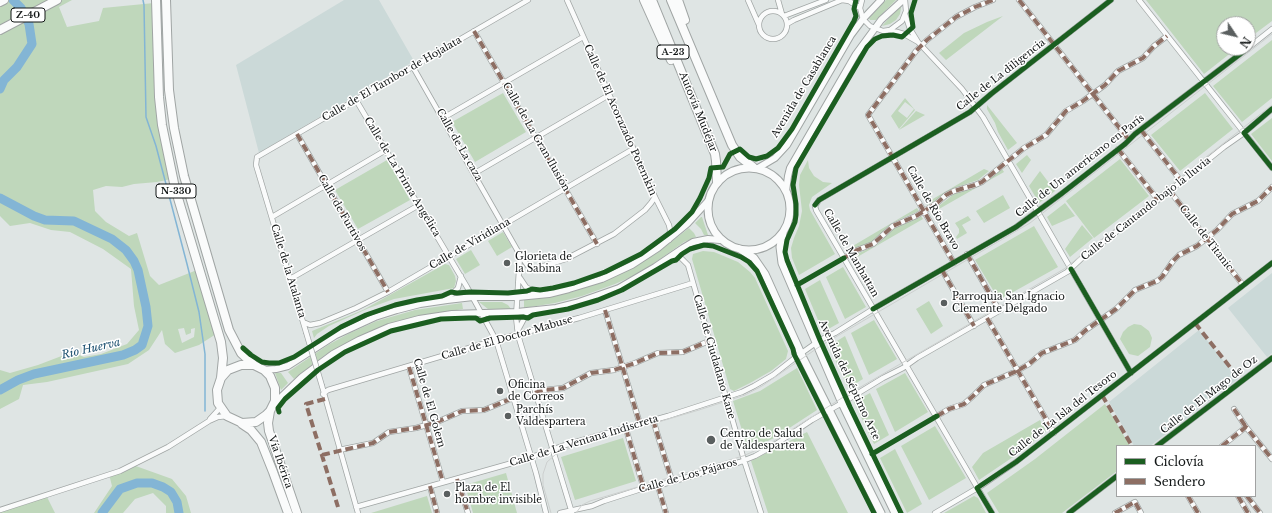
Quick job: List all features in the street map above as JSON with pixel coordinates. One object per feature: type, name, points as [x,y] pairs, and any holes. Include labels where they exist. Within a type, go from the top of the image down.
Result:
[{"type":"highway","name":"Z-40","points":[[0,2],[4,0]]},
{"type":"highway","name":"Z-40","points":[[0,30],[56,0]]},
{"type":"highway","name":"N-330","points":[[156,0],[159,97],[162,125],[175,188],[221,342],[223,358],[221,378],[217,395],[220,408]]},
{"type":"highway","name":"N-330","points":[[166,0],[169,90],[174,128],[184,176],[229,330],[241,353],[254,365],[264,370]]},
{"type":"highway","points":[[644,0],[681,82],[694,103]]},
{"type":"highway","name":"Autovía Mudéjar","points":[[652,0],[714,154],[716,163],[716,182]]},
{"type":"highway","name":"Autovía Mudéjar","points":[[671,0],[736,152],[743,160],[755,167]]},
{"type":"highway","points":[[678,0],[699,60],[701,70]]},
{"type":"highway","points":[[221,378],[228,370],[234,367],[241,365],[254,365]]},
{"type":"highway","points":[[220,408],[227,416],[242,423],[256,422],[262,419],[272,408],[276,395],[270,376],[264,370]]},
{"type":"highway","name":"Vía Ibérica","points":[[272,408],[268,423],[270,435],[297,513]]},
{"type":"highway","name":"Vía Ibérica","points":[[242,423],[251,430],[261,442],[288,513]]},
{"type":"main road","name":"Avenida de Casablanca","points":[[755,167],[775,158],[787,145],[841,51],[863,19],[881,0]]},
{"type":"main road","points":[[786,191],[790,168],[856,54],[874,28],[904,0]]},
{"type":"main road","points":[[716,182],[730,172],[742,168],[755,167]]},
{"type":"main road","name":"A-23","points":[[755,167],[767,171],[775,177],[786,191],[790,210],[787,226],[783,233]]},
{"type":"main road","name":"A-23","points":[[716,182],[710,192],[708,201],[708,220],[720,240]]},
{"type":"main road","points":[[264,370],[290,365],[336,335],[375,317],[420,304],[473,298],[541,295],[569,289],[602,279],[646,256],[668,240],[688,224],[708,201]]},
{"type":"main road","points":[[740,249],[751,250],[765,247],[772,244],[783,233]]},
{"type":"main road","name":"Avenida del Séptimo Arte","points":[[783,233],[780,247],[780,258],[842,403],[895,513]]},
{"type":"main road","points":[[272,408],[291,386],[333,354],[359,340],[403,323],[452,314],[517,312],[556,308],[619,288],[641,276],[694,242],[708,239],[720,240],[740,249],[754,258],[765,274],[829,411],[881,513]]},
{"type":"street","name":"Calle de El Tambor de Hojalata","points":[[257,157],[528,0]]},
{"type":"street","name":"Calle de El Acorazado Potemkin","points":[[567,0],[669,226],[668,240]]},
{"type":"street","points":[[748,0],[762,33],[765,36],[774,39],[785,33],[787,24],[778,0]]},
{"type":"street","points":[[759,25],[761,17],[767,12],[775,11],[783,15],[826,0]]},
{"type":"street","points":[[862,0],[860,8],[863,19],[867,23],[874,28],[883,31],[890,30],[904,34],[920,44]]},
{"type":"street","points":[[904,0],[905,14],[910,27],[920,44],[976,107],[1131,373]]},
{"type":"street","points":[[920,44],[956,17],[993,0]]},
{"type":"street","points":[[1019,0],[1129,140]]},
{"type":"street","name":"Calle de La diligencia","points":[[815,205],[820,200],[970,112],[1111,0]]},
{"type":"street","points":[[1139,0],[1272,168]]},
{"type":"street","points":[[787,24],[840,1],[849,1],[860,8]]},
{"type":"street","points":[[890,30],[899,24],[905,14]]},
{"type":"street","name":"Calle de Un americano en París","points":[[1256,42],[1272,29]]},
{"type":"street","name":"Calle de La Gran Ilusión","points":[[474,31],[597,244]]},
{"type":"street","points":[[844,258],[873,244],[886,231],[896,224],[925,211],[946,195],[982,182],[1030,143],[1046,135],[1062,114],[1105,85],[1118,70],[1145,56],[1154,46],[1167,36]]},
{"type":"street","points":[[443,118],[583,37]]},
{"type":"street","name":"Calle de Río Bravo","points":[[920,44],[868,115],[954,263]]},
{"type":"street","name":"Calle de Un americano en París","points":[[801,353],[873,309],[1016,227],[1061,194],[1237,56]]},
{"type":"street","name":"Calle de La caza","points":[[413,67],[504,224]]},
{"type":"street","points":[[475,173],[609,94]]},
{"type":"street","name":"Calle de La Prima Angélica","points":[[356,100],[461,276],[496,340],[546,513]]},
{"type":"street","name":"Calle de Cantando bajo la lluvia","points":[[829,411],[1070,269],[1082,258],[1272,110]]},
{"type":"street","points":[[1141,130],[1181,181]]},
{"type":"street","name":"Calle de Furtivos","points":[[297,134],[388,292]]},
{"type":"street","name":"Calle de Viridiana","points":[[303,322],[310,325],[320,323],[356,308],[388,292],[633,149]]},
{"type":"street","points":[[1118,149],[1158,200]]},
{"type":"street","points":[[272,217],[386,150]]},
{"type":"street","name":"Calle de la Atalanta","points":[[257,157],[256,165],[358,513]]},
{"type":"street","points":[[936,416],[968,401],[984,385],[1017,371],[1029,364],[1042,353],[1075,340],[1086,330],[1120,306],[1135,290],[1162,277],[1173,261],[1179,256],[1197,246],[1217,230],[1232,214],[1254,204],[1272,186]]},
{"type":"street","name":"Calle de Titanic","points":[[1169,190],[1244,285]]},
{"type":"street","points":[[504,224],[520,255],[528,266],[537,269],[566,259],[614,234],[651,204],[655,197]]},
{"type":"street","points":[[290,278],[419,205]]},
{"type":"street","name":"Calle de Manhattan","points":[[815,205],[816,210],[992,513]]},
{"type":"street","points":[[967,254],[999,310]]},
{"type":"street","points":[[520,255],[517,312],[518,334],[571,511]]},
{"type":"street","name":"Calle de Ciudadano Kane","points":[[673,255],[679,257],[687,263],[744,460],[761,513]]},
{"type":"street","name":"Calle de La Isla del Tesoro","points":[[935,513],[1008,468],[1272,263]]},
{"type":"street","points":[[942,270],[974,326]]},
{"type":"street","points":[[447,300],[456,290],[461,276]]},
{"type":"street","points":[[519,276],[526,287],[534,293],[541,295]]},
{"type":"street","name":"Calle de El Doctor Mabuse","points":[[323,394],[328,390],[693,283]]},
{"type":"street","points":[[518,334],[523,320],[533,310]]},
{"type":"street","points":[[605,310],[640,424]]},
{"type":"street","points":[[987,318],[1054,433]]},
{"type":"street","points":[[535,392],[563,388],[585,375],[609,371],[658,353],[683,352],[709,341]]},
{"type":"street","name":"Calle de La Ventana Indiscreta","points":[[356,507],[457,479],[566,445],[702,406],[742,392],[762,382],[801,353]]},
{"type":"street","name":"Calle de El Mago de Oz","points":[[1158,445],[1272,358]]},
{"type":"street","name":"Calle de El Golem","points":[[409,367],[443,482]]},
{"type":"street","points":[[339,450],[372,443],[389,432],[426,425],[462,411],[484,410],[513,398]]},
{"type":"street","points":[[209,421],[220,408]]},
{"type":"street","points":[[1234,409],[1246,427],[1272,459]]},
{"type":"street","name":"Calle de Los Pájaros","points":[[560,513],[589,507],[606,500],[744,460],[773,446],[809,422],[829,411]]},
{"type":"street","points":[[0,510],[120,471],[168,447],[209,421],[218,417],[227,416]]},
{"type":"street","points":[[653,420],[672,481]]},
{"type":"street","points":[[1223,445],[1246,427]]},
{"type":"street","points":[[626,429],[644,489]]},
{"type":"street","points":[[1069,513],[1116,477]]},
{"type":"street","points":[[457,479],[468,513]]},
{"type":"street","points":[[430,486],[437,513]]},
{"type":"street","points":[[658,486],[666,513]]},
{"type":"street","points":[[1189,497],[1198,513]]},
{"type":"street","points":[[1239,497],[1248,513]]},
{"type":"street","points":[[1248,497],[1260,513]]},
{"type":"street","points":[[1115,513],[1135,502],[1141,513]]},
{"type":"shaded area","points":[[344,0],[379,0],[414,61],[259,153],[236,65]]},
{"type":"shaded area","points":[[1272,273],[1272,353],[1267,357],[1228,308]]},
{"type":"shaded area","points":[[1199,330],[1238,379],[1151,445],[1133,445],[1109,402]]},
{"type":"green space","points":[[0,0],[72,0],[59,7],[67,27],[99,21],[103,8],[154,3],[171,179],[122,187],[106,186],[93,190],[95,211],[106,222],[129,236],[137,233],[150,276],[159,285],[197,270],[216,334],[199,345],[175,353],[165,344],[162,330],[149,350],[128,364],[47,382],[23,385],[19,399],[0,409],[0,370],[10,373],[38,365],[72,352],[84,357],[101,354],[127,344],[139,330],[134,306],[131,269],[103,249],[70,232],[51,230],[30,223],[10,226],[0,216]],"holes":[[[184,328],[186,335],[191,333],[191,329],[195,328],[194,337],[182,343],[178,329]]]},
{"type":"green space","points":[[886,0],[896,0],[876,20],[870,20],[869,18]]},
{"type":"green space","points":[[1146,0],[1272,0],[1272,21],[1256,33],[1256,16],[1216,16],[1216,56],[1227,56],[1204,74]]},
{"type":"green space","points":[[900,6],[900,14],[896,20],[890,24],[882,26]]},
{"type":"green space","points":[[1003,16],[946,60],[939,53],[964,33]]},
{"type":"green space","points":[[1272,40],[1272,98],[1242,122],[1213,86],[1251,56],[1256,56],[1256,52]]},
{"type":"green space","points":[[503,93],[526,132],[475,162],[452,122]]},
{"type":"green space","points":[[1205,93],[1233,129],[1180,171],[1151,135]]},
{"type":"green space","points":[[905,98],[915,110],[899,129],[891,116]],"holes":[[[905,102],[914,109],[907,118],[898,111]]]},
{"type":"green space","points":[[987,105],[1017,143],[1008,150],[987,109]]},
{"type":"green space","points":[[916,111],[925,115],[899,130]]},
{"type":"green space","points":[[1272,118],[1272,161],[1251,134]]},
{"type":"green space","points":[[1027,155],[1031,160],[1022,173],[1016,164]]},
{"type":"green space","points":[[1120,159],[1149,196],[1094,238],[1066,201]]},
{"type":"green space","points":[[387,160],[410,200],[358,229],[335,190]]},
{"type":"green space","points":[[808,160],[809,168],[814,176],[823,182],[832,183],[812,197],[809,205],[810,210],[835,254],[799,275],[792,258],[791,248],[799,226],[802,211],[799,185],[800,175]]},
{"type":"green space","points":[[984,169],[989,171],[978,180],[951,189],[928,206],[926,203]]},
{"type":"green space","points":[[1002,169],[1004,172],[932,213],[931,210],[954,194],[981,185]]},
{"type":"green space","points":[[1040,171],[1055,191],[1039,203],[1029,186]]},
{"type":"green space","points":[[1003,195],[1010,208],[984,223],[976,211]]},
{"type":"green space","points":[[1065,203],[1075,216],[1052,226],[1047,217]]},
{"type":"green space","points":[[917,208],[919,211],[892,223],[871,243],[847,253],[846,250]]},
{"type":"green space","points":[[921,216],[923,219],[852,260],[850,257],[877,245],[889,232]]},
{"type":"green space","points":[[968,216],[971,220],[962,225],[967,233],[957,239],[956,237],[959,233],[959,229],[955,223]]},
{"type":"green space","points":[[701,217],[708,235],[704,235],[695,223]]},
{"type":"green space","points":[[1082,225],[1093,238],[1070,257],[1065,249]]},
{"type":"green space","points":[[1034,226],[1058,267],[999,300],[975,260]]},
{"type":"green space","points":[[689,228],[696,237],[684,242],[633,276],[582,296],[555,303],[524,308],[524,300],[549,297],[575,291],[620,274],[657,253]]},
{"type":"green space","points":[[503,232],[512,247],[497,256],[488,241]]},
{"type":"green space","points":[[471,250],[480,265],[465,274],[456,259]]},
{"type":"green space","points":[[703,251],[714,252],[738,262],[750,272],[755,278],[788,351],[786,359],[771,371],[734,391],[730,389],[692,259],[693,254]]},
{"type":"green space","points":[[445,264],[449,265],[455,276],[456,281],[454,288],[394,299],[369,308],[329,326],[317,334],[314,338],[312,331],[363,310]]},
{"type":"green space","points":[[843,267],[866,307],[845,319],[826,277]]},
{"type":"green space","points":[[820,280],[839,323],[823,332],[805,289]]},
{"type":"green space","points":[[929,301],[943,326],[931,334],[916,309]]},
{"type":"green space","points":[[479,302],[502,302],[508,305],[511,309],[488,309]]},
{"type":"green space","points":[[462,303],[463,309],[415,317],[389,324],[361,336],[325,355],[294,379],[288,372],[328,345],[377,321],[415,310]]},
{"type":"green space","points":[[874,320],[897,359],[869,375],[851,333]]},
{"type":"green space","points":[[1134,324],[1141,325],[1149,331],[1152,338],[1150,347],[1138,356],[1129,354],[1120,339],[1123,332]]},
{"type":"green space","points":[[845,336],[863,379],[848,388],[829,346]]},
{"type":"green space","points":[[797,368],[817,410],[774,438],[748,450],[733,401],[760,391]]},
{"type":"green space","points":[[275,373],[281,373],[288,383],[281,390]]},
{"type":"green space","points":[[905,373],[928,412],[895,432],[876,389]]},
{"type":"green space","points":[[870,393],[889,435],[874,444],[854,402]]},
{"type":"green space","points":[[1105,404],[1129,445],[1116,445],[1116,472],[1062,513],[999,513],[987,493],[1035,459]]},
{"type":"green space","points":[[1040,420],[1046,431],[1016,455],[979,480],[972,467],[983,453]]},
{"type":"green space","points":[[935,426],[966,478],[929,500],[901,446]]},
{"type":"green space","points":[[807,432],[848,513],[768,513],[751,461]]},
{"type":"green space","points":[[623,438],[636,481],[575,500],[561,457]]},
{"type":"green space","points":[[895,449],[922,504],[907,513],[880,458]]},
{"type":"green space","points":[[133,465],[172,479],[186,496],[191,513],[166,513],[166,506],[153,493],[135,499],[123,513],[94,513],[112,486],[109,474]]},
{"type":"green space","points":[[506,473],[517,513],[473,513],[465,485]]},
{"type":"green space","points":[[46,495],[55,513],[0,513],[0,510]]},
{"type":"green space","points":[[427,496],[432,513],[371,513]]},
{"type":"green space","points":[[974,496],[978,498],[986,513],[944,513]]},
{"type":"waterway","name":"Río Huerva","points":[[0,89],[4,80],[17,67],[32,44],[29,24],[21,8],[13,0]]},
{"type":"waterway","points":[[143,0],[146,117],[156,146],[199,312],[205,354],[205,411]]},
{"type":"waterway","name":"Río Huerva","points":[[0,198],[34,216],[45,220],[74,221],[112,239],[126,250],[134,261],[138,270],[146,307],[148,326],[142,345],[135,350],[123,355],[34,374],[18,380],[0,390]]},
{"type":"waterway","name":"Río Huerva","points":[[102,513],[120,489],[137,483],[152,483],[171,492],[177,502],[179,513]]},
{"type":"tram line","points":[[551,513],[543,485],[543,474],[547,462],[556,454],[567,449],[745,395],[762,386],[822,345],[1030,223],[1272,34]]},
{"type":"tram line","points":[[576,513],[582,505],[590,501],[743,456],[766,446],[845,396],[1064,269],[1272,105]]},
{"type":"marked path","points":[[954,263],[868,115],[916,51],[927,40],[956,17],[993,0]]},
{"type":"marked path","points":[[1019,0],[1129,140]]},
{"type":"marked path","points":[[474,31],[597,244]]},
{"type":"marked path","points":[[844,258],[857,250],[873,244],[893,226],[916,216],[937,203],[946,195],[982,182],[1024,148],[1046,135],[1066,111],[1105,85],[1118,71],[1143,58],[1154,46],[1167,36]]},
{"type":"marked path","points":[[1141,130],[1181,181]]},
{"type":"marked path","points":[[297,134],[388,292]]},
{"type":"marked path","points":[[1118,149],[1158,200]]},
{"type":"marked path","points":[[937,416],[949,409],[964,404],[984,385],[1017,371],[1029,364],[1042,353],[1075,340],[1086,330],[1116,309],[1135,290],[1157,281],[1162,277],[1179,255],[1197,246],[1217,230],[1232,214],[1258,201],[1272,187]]},
{"type":"marked path","points":[[1169,190],[1243,285]]},
{"type":"marked path","points":[[967,254],[999,310]]},
{"type":"marked path","points":[[942,270],[974,326]]},
{"type":"marked path","points":[[605,310],[640,424]]},
{"type":"marked path","points":[[987,318],[1054,433]]},
{"type":"marked path","points":[[1195,323],[1241,381]]},
{"type":"marked path","points":[[535,393],[544,390],[563,388],[591,373],[614,370],[658,353],[683,352],[709,341]]},
{"type":"marked path","points":[[409,367],[443,482]]},
{"type":"marked path","points":[[1102,395],[1131,445]]},
{"type":"marked path","points":[[322,455],[373,443],[389,432],[416,428],[437,422],[462,411],[484,410],[513,398]]},
{"type":"marked path","points":[[325,399],[306,404],[338,507]]},
{"type":"marked path","points":[[1234,409],[1246,427]]},
{"type":"marked path","points":[[653,420],[672,481]]},
{"type":"marked path","points":[[1223,445],[1246,427],[1272,459]]},
{"type":"marked path","points":[[626,429],[644,489]]},
{"type":"marked path","points":[[457,479],[468,513]]},
{"type":"marked path","points":[[430,486],[437,513]]},
{"type":"marked path","points":[[658,486],[666,513]]},
{"type":"marked path","points":[[1189,497],[1198,513]]},
{"type":"marked path","points":[[1239,497],[1248,513]]},
{"type":"marked path","points":[[1248,497],[1260,513]]},
{"type":"marked path","points":[[1115,513],[1135,502],[1141,513]]},
{"type":"cycle path","points":[[243,348],[262,362],[279,363],[294,357],[341,327],[366,315],[395,305],[442,296],[451,292],[508,293],[532,289],[540,290],[553,288],[574,283],[605,272],[641,254],[675,229],[692,212],[709,178],[711,168],[723,167],[730,154],[740,149],[749,157],[756,159],[767,156],[778,148],[792,129],[854,21],[856,16],[854,9],[856,0]]},
{"type":"cycle path","points":[[901,513],[850,407],[820,340],[785,252],[787,240],[795,222],[796,215],[793,185],[796,168],[867,47],[875,39],[882,36],[893,35],[902,37],[913,27],[911,13],[915,0]]},
{"type":"cycle path","points":[[815,205],[819,200],[970,112],[1111,0]]},
{"type":"cycle path","points":[[873,309],[1016,227],[1061,194],[1125,144],[1135,134],[1237,56]]},
{"type":"cycle path","points":[[1272,109],[1244,133],[1272,168]]},
{"type":"cycle path","points":[[279,412],[278,408],[285,399],[318,370],[345,352],[391,331],[441,319],[476,318],[480,321],[490,318],[528,318],[533,315],[568,309],[598,300],[622,290],[676,260],[690,249],[704,245],[713,246],[741,257],[749,262],[757,271],[794,354],[874,513]]},
{"type":"cycle path","points":[[797,285],[844,258]]},
{"type":"cycle path","points":[[992,513],[977,488],[1016,462],[1272,263]]},
{"type":"cycle path","points":[[1071,269],[1131,373]]},
{"type":"cycle path","points":[[1158,445],[1272,358]]},
{"type":"cycle path","points":[[872,454],[937,416]]},
{"type":"cycle path","points":[[1069,513],[1116,477]]},
{"type":"place","name":"Glorieta de la Sabina","points":[[507,263]]},
{"type":"place","name":"Parroquia San Ignacio Clemente Delgado","points":[[944,303]]},
{"type":"place","name":"Oficina de Correos","points":[[500,391]]},
{"type":"place","name":"Parchís Valdespartera","points":[[508,416]]},
{"type":"place","name":"Centro de Salud de Valdespartera","points":[[711,440]]},
{"type":"place","name":"Plaza de El hombre invisible","points":[[447,494]]}]
